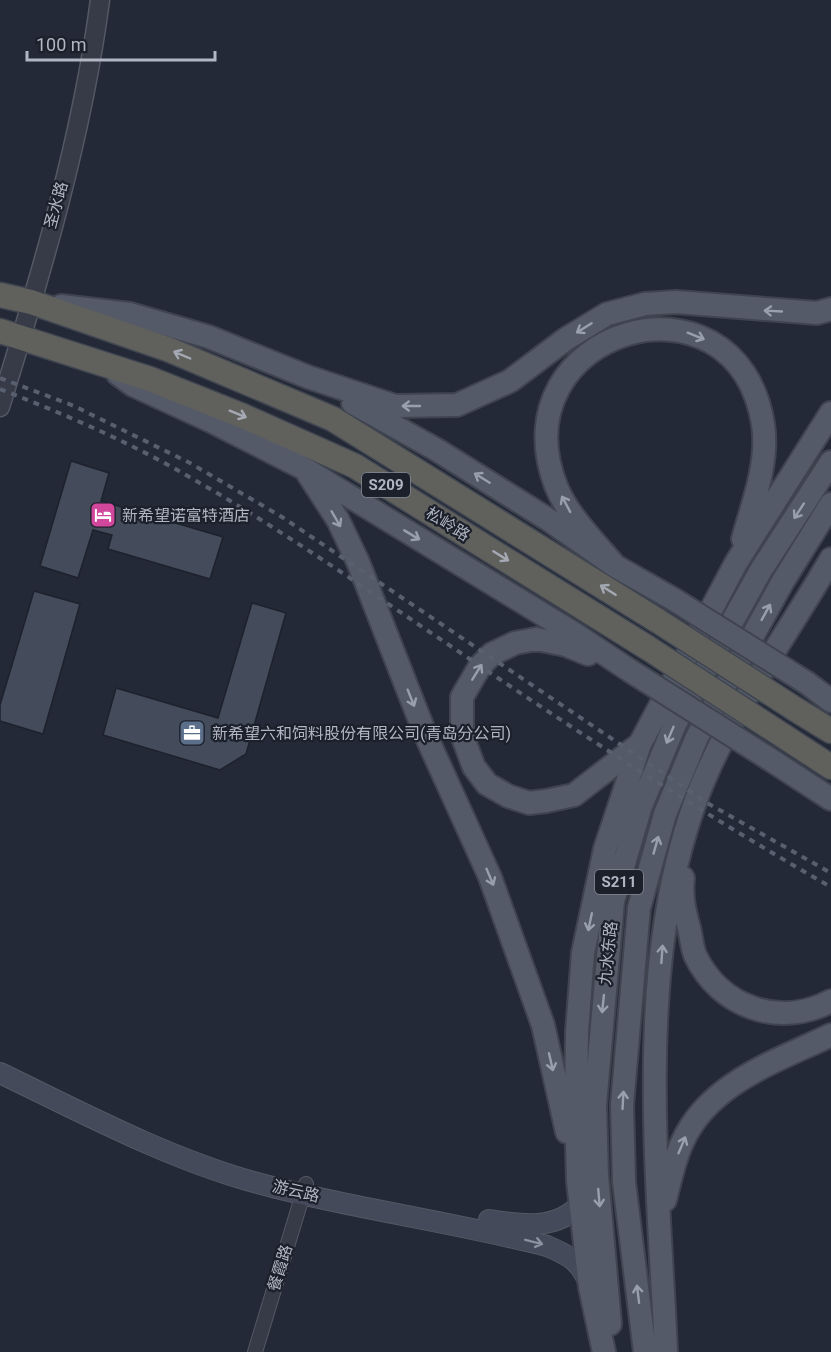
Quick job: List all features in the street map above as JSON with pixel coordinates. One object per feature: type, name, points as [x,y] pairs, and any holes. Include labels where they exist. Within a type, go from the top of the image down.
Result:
[{"type":"highway","name":"松岭路","points":[[0,295],[31,302],[170,350],[333,419],[831,731]]},
{"type":"highway","name":"松岭路","points":[[11,334],[150,379],[243,416],[355,466],[648,648],[831,767]]},
{"type":"main road","points":[[31,302],[130,315],[209,337],[308,377],[394,406],[457,405],[510,381],[566,339],[607,314],[645,304],[676,302],[750,310],[818,313],[831,309]]},
{"type":"main road","points":[[615,566],[572,514],[556,485],[548,450],[550,413],[563,381],[578,361],[595,346],[616,336],[661,328],[681,330],[721,349],[739,366],[758,405],[764,444],[758,485],[736,563]]},
{"type":"main road","points":[[104,364],[133,385],[211,421],[305,470],[575,634],[831,799]]},
{"type":"main road","points":[[308,377],[437,450],[549,520],[615,566],[673,599],[807,683],[830,700]]},
{"type":"main road","points":[[579,1192],[577,1032],[583,953],[605,849],[640,744],[736,563],[831,413]]},
{"type":"main road","name":"九水东路","points":[[612,1352],[597,1175],[595,1105],[613,900],[641,806],[675,724],[761,570],[831,462]]},
{"type":"main road","points":[[305,470],[338,520],[358,562],[426,736],[490,877],[543,1025],[579,1192],[590,1287],[604,1352]]},
{"type":"main road","name":"九水东路","points":[[645,1352],[624,1182],[622,1105],[639,908],[665,814],[697,737],[783,581],[831,504]]},
{"type":"main road","points":[[666,1352],[654,1119],[656,1030],[665,917],[690,821],[710,766],[788,626],[831,560]]},
{"type":"main road","points":[[814,588],[831,569]]},
{"type":"main road","points":[[629,670],[566,645],[536,639],[515,643],[492,654],[480,666],[462,697],[462,735],[474,767],[487,784],[508,796],[529,802],[574,795],[640,744]]},
{"type":"main road","points":[[690,821],[681,895],[695,954],[715,985],[743,1006],[783,1015],[805,1013],[831,1001]]},
{"type":"main road","points":[[660,1222],[682,1142],[702,1111],[736,1082],[831,1035]]},
{"type":"main road","name":"游云路","points":[[0,1064],[187,1148],[252,1172],[304,1188],[547,1246],[570,1256],[583,1267],[590,1287]]},
{"type":"main road","name":"游云路","points":[[0,1073],[181,1156],[250,1181],[304,1188],[512,1224],[553,1223],[563,1220],[579,1192]]},
{"type":"street","name":"圣水路","points":[[0,407],[11,334],[31,302],[75,133],[100,0]]},
{"type":"street","name":"餐霞路","points":[[255,1352],[304,1188]]},
{"type":"building","name":"新希望诺富特酒店","points":[[71,461],[109,473],[101,501],[223,537],[210,579],[108,549],[112,535],[93,530],[78,578],[40,566]]},
{"type":"building","points":[[34,591],[80,604],[43,734],[0,721],[0,705]]},
{"type":"building","points":[[252,603],[286,613],[246,754],[220,770],[103,735],[116,688],[218,718]]},
{"type":"railway","points":[[0,378],[74,406],[190,463],[282,517],[709,804],[831,873]]},
{"type":"railway","points":[[0,389],[118,439],[220,495],[320,558],[639,771],[831,887]]},
{"type":"place","name":"新希望诺富特酒店","points":[[103,515]]},
{"type":"place","name":"新希望六和饲料股份有限公司(青岛分公司)","points":[[192,733]]}]
